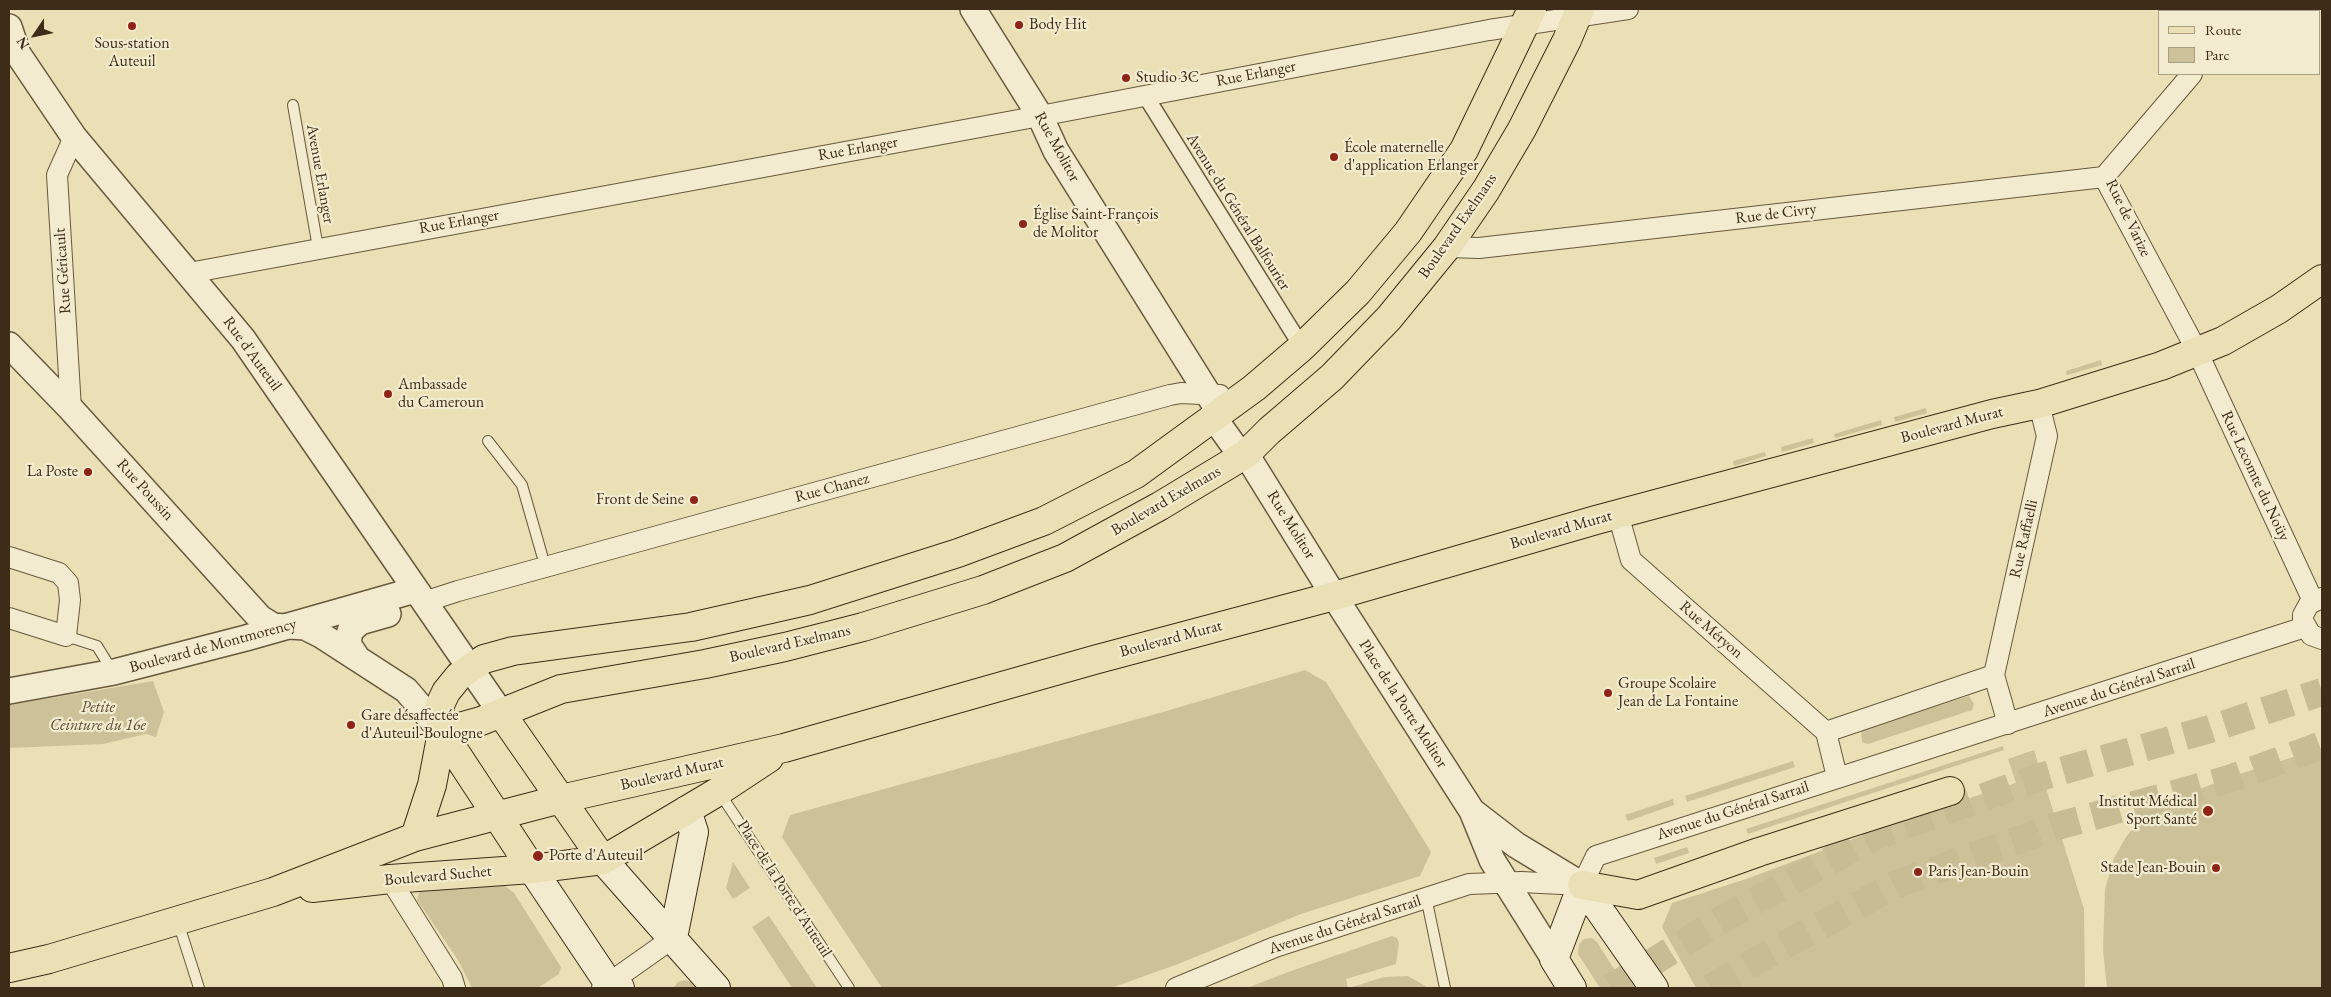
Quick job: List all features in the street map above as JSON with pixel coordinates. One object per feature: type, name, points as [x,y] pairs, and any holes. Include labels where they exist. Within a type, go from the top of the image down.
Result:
[{"type":"main road","name":"Boulevard Exelmans","points":[[500,713],[561,689],[705,664],[785,647],[863,627],[983,590],[1065,558],[1160,506],[1246,454],[1332,377],[1389,318],[1447,247],[1486,190],[1522,129],[1578,12]]},
{"type":"main road","points":[[415,837],[432,786],[442,732],[439,714],[442,699],[452,684],[469,668],[484,659],[508,652],[691,627],[737,617],[810,600],[958,553],[1044,521],[1136,474],[1214,404],[1244,396],[1302,347],[1358,292],[1408,232],[1446,178],[1480,121],[1529,16]]},
{"type":"main road","name":"Boulevard Murat","points":[[561,799],[784,748],[1094,660],[1334,596],[1618,514],[1992,414],[2040,404],[2160,366],[2222,341],[2279,309],[2322,279]]},
{"type":"main road","points":[[442,732],[465,727],[500,713],[603,860],[716,988]]},
{"type":"main road","points":[[442,732],[610,987]]},
{"type":"main road","name":"Boulevard Murat","points":[[603,860],[719,791],[784,748]]},
{"type":"main road","points":[[1582,885],[1638,895],[1759,852],[1950,791]]},
{"type":"main road","name":"Boulevard Suchet","points":[[9,968],[49,959],[273,892],[415,837],[561,799]]},
{"type":"main road","points":[[673,938],[694,832],[687,810]]},
{"type":"main road","points":[[390,878],[412,853],[435,846],[462,825]]},
{"type":"main road","name":"Boulevard Suchet","points":[[273,892],[390,878],[532,869],[603,860]]},
{"type":"main road","points":[[1572,988],[1554,959],[1582,885]]},
{"type":"main road","points":[[1582,885],[1654,988]]},
{"type":"street","name":"Rue Molitor","points":[[973,9],[1040,116],[1056,151],[1214,404],[1230,416],[1249,442],[1246,454],[1334,596]]},
{"type":"street","name":"Rue Erlanger","points":[[190,273],[1040,116],[1529,16],[1628,9]]},
{"type":"street","name":"Rue d'Auteuil","points":[[9,28],[12,56],[74,137],[190,273],[243,339],[469,668]]},
{"type":"street","name":"Rue de Varize","points":[[2191,75],[2104,177],[2197,352]]},
{"type":"street","name":"Avenue du Général Balfourier","points":[[1145,95],[1302,347]]},
{"type":"street","name":"Rue Géricault","points":[[71,409],[57,175],[74,137]]},
{"type":"street","name":"Rue de Civry","points":[[1447,247],[1479,248],[2104,177]]},
{"type":"street","name":"Rue Poussin","points":[[9,345],[71,409],[260,618],[273,626],[300,626],[316,632],[356,656],[406,690],[442,732]]},
{"type":"street","name":"Rue Lecomte du Noüy","points":[[2197,352],[2318,600]]},
{"type":"street","name":"Rue Chanez","points":[[419,596],[458,591],[1170,395],[1181,393],[1214,404]]},
{"type":"street","name":"Rue Raffaelli","points":[[1994,675],[2047,436],[2040,404]]},
{"type":"street","name":"Rue Méryon","points":[[1618,514],[1632,560],[1826,732]]},
{"type":"street","points":[[9,557],[59,573],[68,583],[70,600],[66,636],[9,618]]},
{"type":"street","name":"Boulevard de Montmorency","points":[[9,691],[114,672],[287,626],[419,596]]},
{"type":"street","points":[[356,656],[350,649],[348,640],[350,631],[355,626],[419,596]]},
{"type":"street","name":"Place de la Porte Molitor","points":[[1334,596],[1472,811],[1492,860],[1554,959]]},
{"type":"street","points":[[2318,600],[2309,604],[2303,615],[2305,627],[2312,635],[2322,639]]},
{"type":"street","name":"Avenue du Général Sarrail","points":[[1187,986],[1275,947],[1469,884],[1582,885],[1596,856],[2305,627]]},
{"type":"street","points":[[469,668],[500,713]]},
{"type":"street","points":[[1837,777],[1826,732],[1994,675],[2008,724]]},
{"type":"street","name":"Place de la Porte Molitor","points":[[1472,811],[1516,845],[1582,885]]},
{"type":"street","points":[[390,878],[452,978],[455,988]]},
{"type":"street","points":[[610,987],[673,938]]},
{"type":"lane","name":"Avenue Erlanger","points":[[293,106],[318,248]]},
{"type":"lane","points":[[488,441],[522,485],[542,555]]},
{"type":"lane","points":[[66,636],[97,646],[114,672]]},
{"type":"lane","name":"Place de la Porte d'Auteuil","points":[[719,791],[849,988]]},
{"type":"lane","points":[[1426,897],[1445,988]]},
{"type":"lane","points":[[178,921],[199,988]]},
{"type":"green space","points":[[2101,360],[2102,365],[2067,375],[2066,371]]},
{"type":"green space","points":[[1926,408],[1927,413],[1895,422],[1894,417]]},
{"type":"green space","points":[[1881,420],[1882,425],[1835,438],[1834,434]]},
{"type":"green space","points":[[1813,438],[1814,443],[1782,452],[1781,447]]},
{"type":"green space","points":[[1765,452],[1766,456],[1734,466],[1733,461]]},
{"type":"green space","points":[[1305,670],[1326,682],[1431,852],[1420,876],[1301,914],[1178,964],[1111,988],[882,988],[782,837],[790,815],[1163,712]]},
{"type":"green space","name":"Petite Ceinture du 16e","points":[[153,681],[164,712],[156,737],[146,734],[103,744],[9,748],[9,705]]},
{"type":"green space","points":[[1969,696],[1974,704],[1972,710],[1868,744],[1862,742],[1861,730]]},
{"type":"green space","points":[[2003,746],[2004,750],[1748,834],[1746,829]]},
{"type":"green space","name":"Stade Jean-Bouin","points":[[2322,748],[2322,988],[2107,988],[2103,950],[2105,889],[2114,858],[2126,837],[2140,820],[2184,795],[2236,775]]},
{"type":"green space","name":"Paris Jean-Bouin","points":[[2034,750],[2084,909],[2085,988],[1696,988],[1662,927],[1672,903],[1749,878],[1914,816],[2016,783],[2008,759]]},
{"type":"green space","points":[[1793,761],[1795,767],[1687,802],[1685,796]]},
{"type":"green space","points":[[1673,799],[1674,805],[1628,821],[1625,815]]},
{"type":"green space","points":[[1687,847],[1689,853],[1656,864],[1654,858]]},
{"type":"green space","points":[[733,862],[750,888],[733,899],[726,888]]},
{"type":"green space","points":[[504,885],[514,893],[561,967],[559,974],[538,988],[472,988],[458,960],[417,900],[420,890]]},
{"type":"green space","points":[[769,916],[817,988],[792,988],[752,927]]},
{"type":"green space","points":[[1392,936],[1397,938],[1399,943],[1396,964],[1346,979],[1348,988],[1247,988],[1291,971]]},
{"type":"green space","points":[[1592,938],[1597,942],[1626,988],[1600,988],[1578,954],[1579,944],[1584,939]]},
{"type":"green space","points":[[1408,976],[1429,988],[1349,988],[1384,977]]},
{"type":"green space","points":[[685,980],[693,982],[698,988],[673,988],[678,982]]},
{"type":"tunnel","points":[[1611,988],[1724,918],[1875,836],[2040,777],[2210,729],[2322,692]]},
{"type":"tunnel","points":[[1711,988],[1752,963],[1897,884],[2054,827],[2229,779],[2322,745]]},
{"type":"place","name":"Body Hit","points":[[1019,25]]},
{"type":"place","name":"Sous-station Auteuil","points":[[132,26]]},
{"type":"place","name":"Studio 3C","points":[[1126,78]]},
{"type":"place","name":"École maternelle d'application Erlanger","points":[[1334,157]]},
{"type":"place","name":"Église Saint-François de Molitor","points":[[1023,224]]},
{"type":"place","name":"Ambassade du Cameroun","points":[[388,394]]},
{"type":"place","name":"La Poste","points":[[88,472]]},
{"type":"place","name":"Front de Seine","points":[[694,500]]},
{"type":"place","name":"Groupe Scolaire Jean de La Fontaine","points":[[1608,693]]},
{"type":"place","name":"Gare désaffectée d'Auteuil-Boulogne","points":[[351,725]]},
{"type":"place","name":"Institut Médical Sport Santé","points":[[2208,811]]},
{"type":"place","name":"Porte d'Auteuil","points":[[538,856]]},
{"type":"place","name":"Stade Jean-Bouin","points":[[2216,868]]},
{"type":"place","name":"Paris Jean-Bouin","points":[[1918,872]]}]
